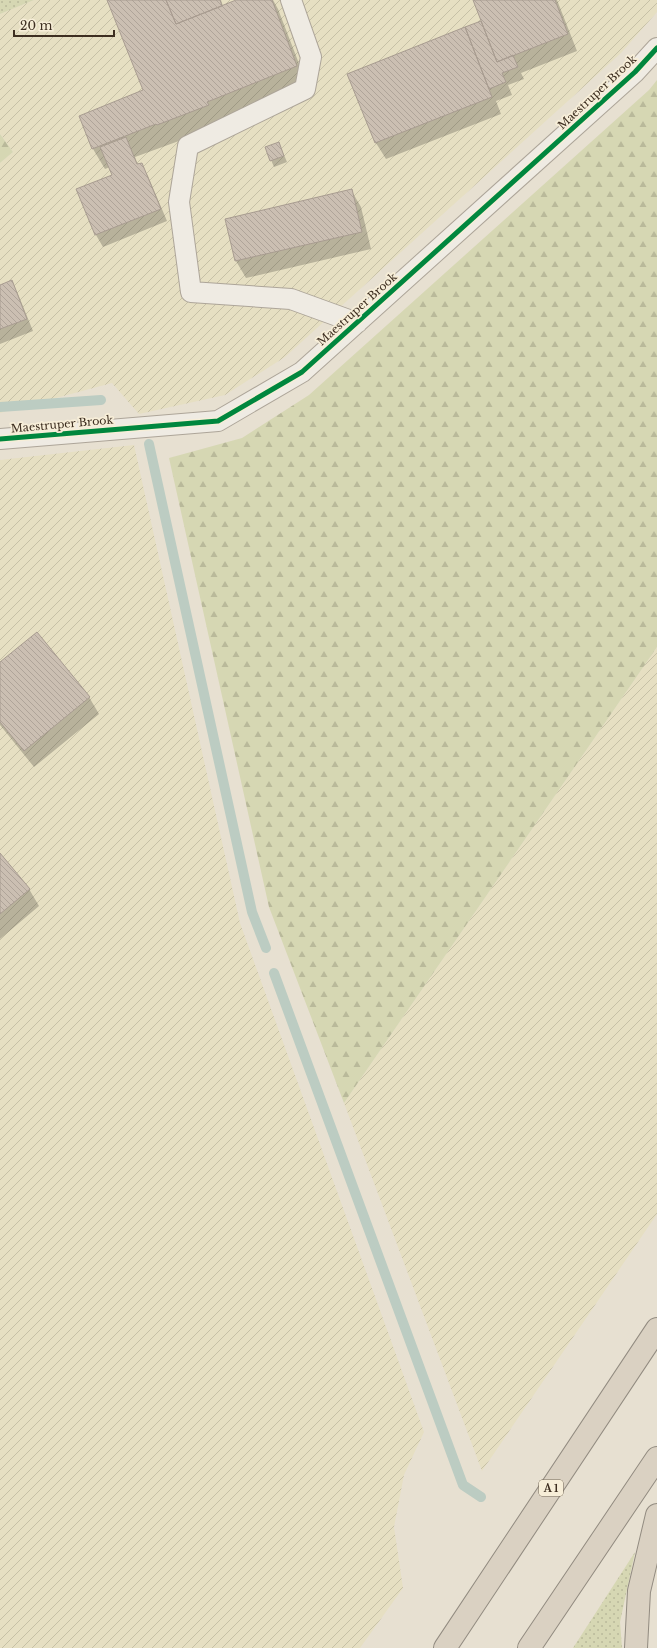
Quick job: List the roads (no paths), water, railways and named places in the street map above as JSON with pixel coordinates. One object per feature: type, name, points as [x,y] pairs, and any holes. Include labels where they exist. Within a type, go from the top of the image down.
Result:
[{"type":"highway","name":"A 1","points":[[445,1648],[657,1329]]},
{"type":"highway","points":[[529,1648],[657,1458]]},
{"type":"highway","points":[[636,1648],[639,1591],[657,1515]]},
{"type":"lane","points":[[291,0],[311,57],[305,89],[188,146],[179,202],[191,292],[291,299],[357,323]]},
{"type":"lane","name":"Maestruper Brook","points":[[0,439],[218,421],[302,372],[635,72],[657,48]]},
{"type":"waterway","points":[[0,407],[101,400]]},
{"type":"waterway","points":[[149,444],[252,912],[266,948]]},
{"type":"waterway","points":[[274,973],[463,1485],[481,1497]]}]
